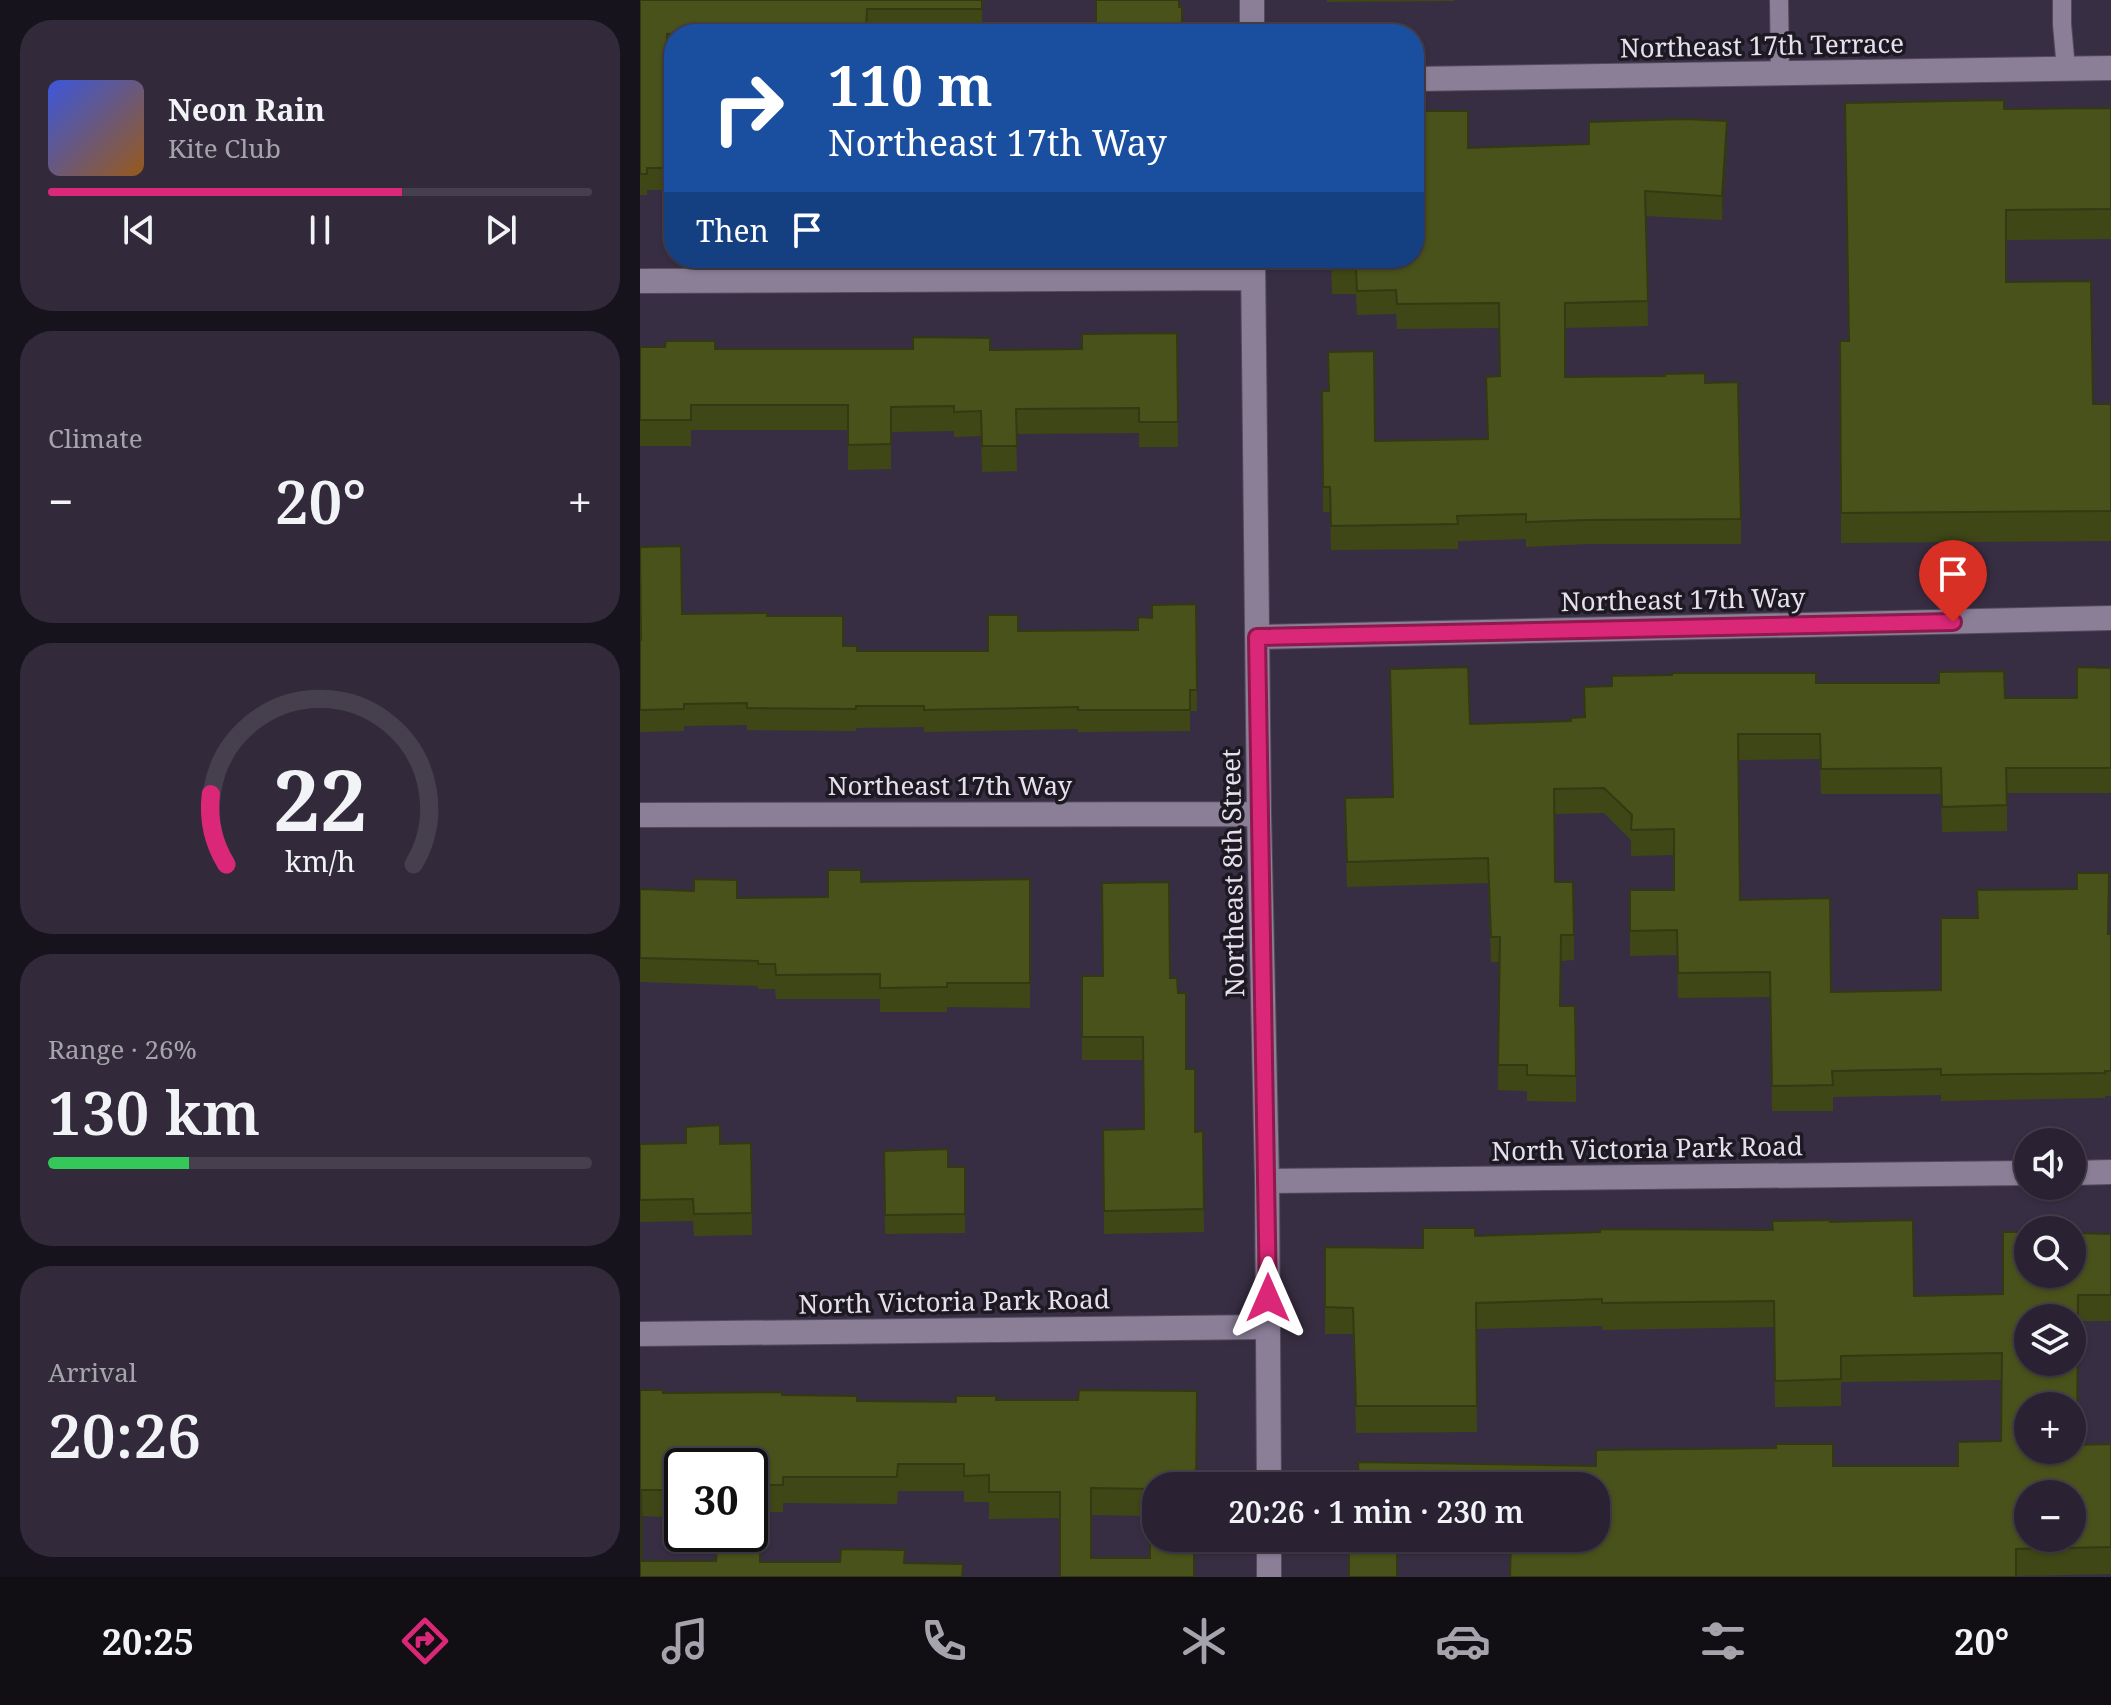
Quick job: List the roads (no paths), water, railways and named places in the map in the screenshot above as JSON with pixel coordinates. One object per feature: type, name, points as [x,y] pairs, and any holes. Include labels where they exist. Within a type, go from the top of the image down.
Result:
[{"type":"street","points":[[1252,0],[1252,24]]},
{"type":"street","name":"Northeast 17th Terrace","points":[[1424,79],[2111,68]]},
{"type":"street","points":[[640,281],[1253,268]]},
{"type":"street","name":"Northeast 8th Street","points":[[1253,268],[1269,1472]]},
{"type":"street","name":"Northeast 17th Way","points":[[1257,637],[2111,618]]},
{"type":"street","name":"Northeast 17th Way","points":[[640,815],[1259,814]]},
{"type":"street","points":[[2086,1173],[2111,1172]]},
{"type":"street","name":"North Victoria Park Road","points":[[1267,1181],[2014,1173]]},
{"type":"street","name":"North Victoria Park Road","points":[[640,1334],[1268,1327]]},
{"type":"street","points":[[1269,1552],[1269,1577]]},
{"type":"lane","points":[[1779,0],[1780,73]]},
{"type":"lane","points":[[2062,0],[2066,69]]}]
